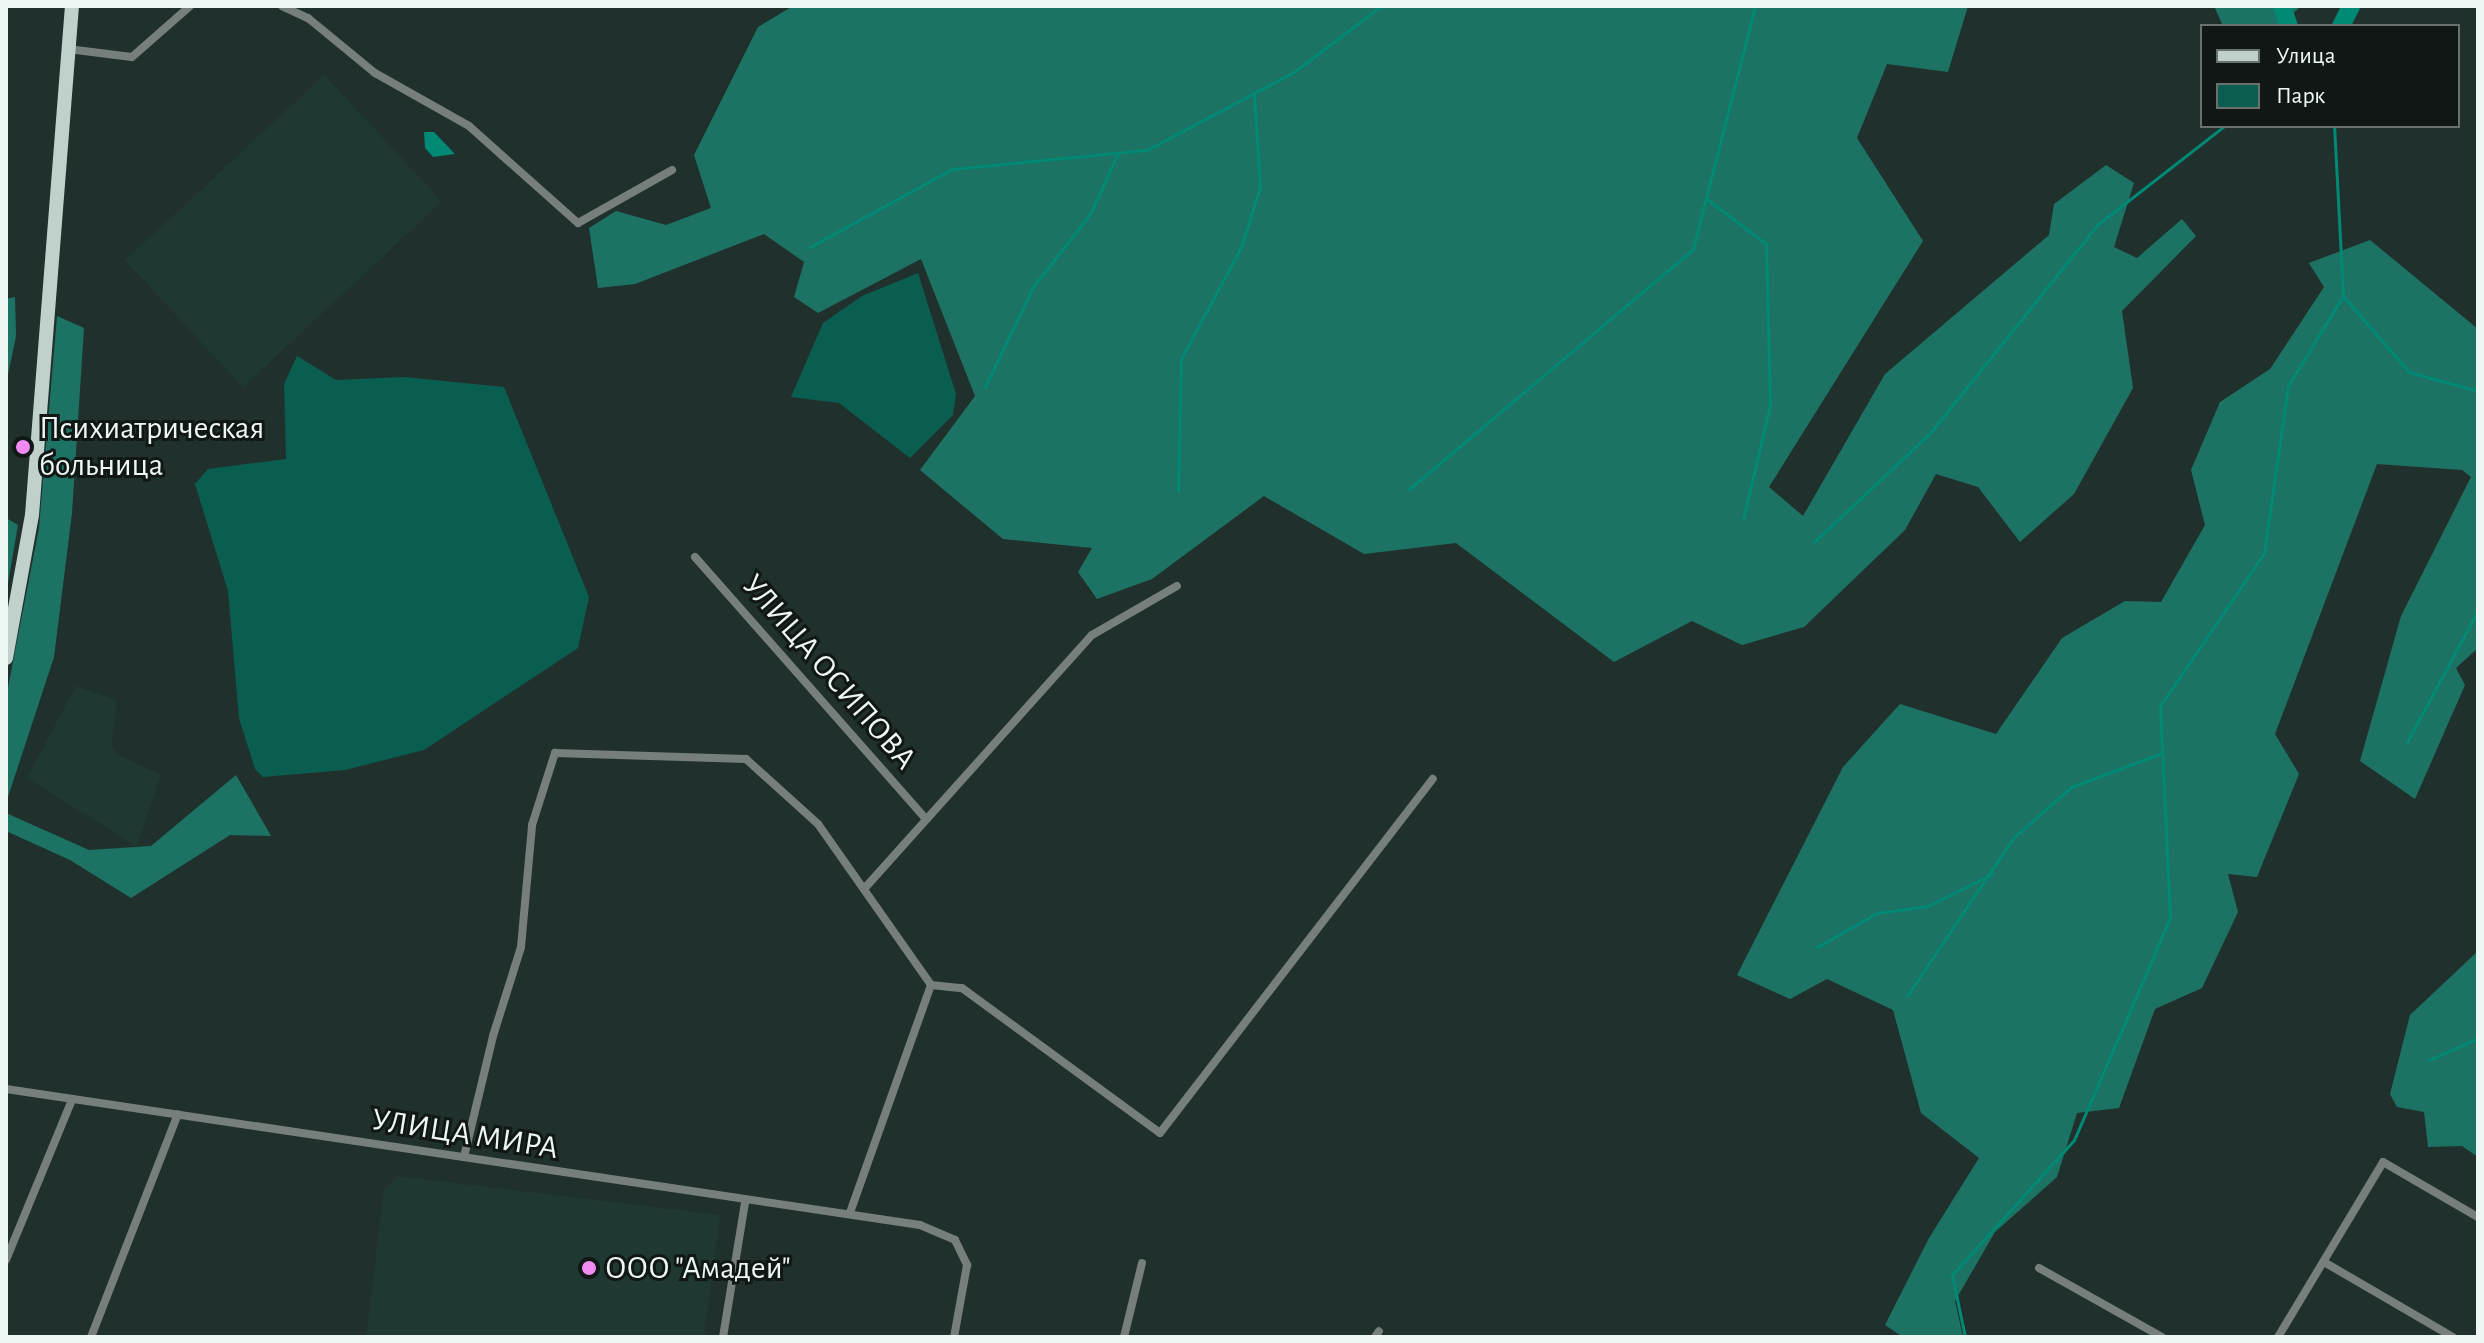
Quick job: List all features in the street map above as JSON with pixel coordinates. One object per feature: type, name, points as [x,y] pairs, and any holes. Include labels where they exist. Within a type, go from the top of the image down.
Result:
[{"type":"main road","points":[[6,658],[32,515],[72,6]]},
{"type":"street","points":[[68,49],[132,57],[190,6]]},
{"type":"street","points":[[282,6],[308,18],[375,73],[469,126],[578,223],[672,170]]},
{"type":"street","name":"УЛИЦА ОСИПОВА","points":[[695,557],[926,819]]},
{"type":"street","points":[[864,889],[1092,635],[1177,586]]},
{"type":"street","points":[[464,1157],[521,947],[532,825],[555,753],[746,759],[818,824],[931,985],[962,988],[1160,1133],[1433,779]]},
{"type":"street","points":[[850,1212],[931,985]]},
{"type":"street","name":"УЛИЦА МИРА","points":[[6,1089],[464,1157],[745,1203],[850,1212],[920,1225],[955,1240],[967,1265],[954,1337]]},
{"type":"street","points":[[6,1260],[72,1100]]},
{"type":"street","points":[[91,1337],[178,1114]]},
{"type":"street","points":[[2278,1337],[2383,1162],[2478,1217]]},
{"type":"street","points":[[723,1337],[745,1203]]},
{"type":"street","points":[[2324,1262],[2453,1337]]},
{"type":"street","points":[[1124,1337],[1142,1263]]},
{"type":"street","points":[[2039,1268],[2162,1337]]},
{"type":"shaded area","points":[[793,6],[1968,6],[1948,72],[1887,64],[1857,138],[1923,241],[1769,487],[1803,516],[1885,374],[2049,235],[2054,204],[2106,165],[2134,183],[2114,247],[2137,258],[2182,219],[2196,236],[2122,311],[2133,388],[2074,494],[2020,542],[1978,487],[1936,474],[1905,530],[1804,627],[1742,645],[1692,621],[1614,662],[1456,543],[1364,554],[1264,496],[1152,579],[1097,599],[1078,572],[1092,548],[1003,539],[920,470],[975,396],[921,259],[818,313],[794,297],[804,262],[764,234],[635,284],[598,288],[589,228],[616,211],[666,225],[711,208],[694,155],[758,27]]},
{"type":"shaded area","points":[[2214,6],[2301,6],[2281,24],[2222,24]]},
{"type":"shaded area","points":[[324,75],[442,202],[243,387],[125,261]]},
{"type":"shaded area","points":[[424,132],[434,132],[455,154],[433,157],[425,148]]},
{"type":"shaded area","points":[[2370,240],[2478,329],[2478,648],[2456,668],[2465,685],[2415,799],[2360,761],[2401,616],[2471,477],[2462,470],[2377,464],[2275,734],[2299,774],[2257,877],[2228,874],[2238,912],[2202,988],[2155,1009],[2119,1108],[2077,1113],[2057,1177],[1995,1232],[1955,1301],[1963,1337],[1903,1337],[1885,1325],[1929,1238],[1979,1158],[1921,1113],[1893,1010],[1827,979],[1790,999],[1737,975],[1843,767],[1900,704],[1996,734],[2062,638],[2125,601],[2161,602],[2205,525],[2191,470],[2220,402],[2270,369],[2324,287],[2309,263]]},
{"type":"shaded area","points":[[15,297],[16,336],[6,384],[6,299]]},
{"type":"shaded area","points":[[57,316],[84,328],[72,513],[54,657],[6,803],[6,698],[39,528]]},
{"type":"shaded area","points":[[6,518],[18,525],[6,595]]},
{"type":"shaded area","points":[[76,686],[117,700],[111,746],[118,755],[161,775],[137,846],[27,778]]},
{"type":"shaded area","points":[[236,775],[271,836],[230,835],[131,898],[70,860],[6,831],[6,813],[89,850],[151,846]]},
{"type":"shaded area","points":[[2478,951],[2478,1157],[2462,1146],[2428,1147],[2424,1112],[2397,1107],[2390,1094],[2410,1015]]},
{"type":"shaded area","points":[[397,1176],[720,1215],[704,1337],[366,1337],[384,1190]]},
{"type":"green space","points":[[918,273],[956,394],[953,415],[910,458],[839,403],[791,397],[823,323],[862,296]]},
{"type":"green space","points":[[297,356],[336,380],[404,377],[504,387],[589,597],[578,648],[424,750],[345,770],[263,777],[255,769],[239,718],[228,591],[195,484],[208,469],[286,459],[284,384]]},
{"type":"waterway","points":[[810,247],[952,169],[1147,150],[1294,72],[1381,6]]},
{"type":"waterway","points":[[1408,490],[1693,249],[1755,6]]},
{"type":"waterway","points":[[2282,6],[2288,24]]},
{"type":"waterway","points":[[2342,24],[2351,6]]},
{"type":"waterway","points":[[1178,490],[1181,359],[1241,247],[1260,187],[1254,93]]},
{"type":"waterway","points":[[1814,542],[1930,433],[2097,225],[2221,128]]},
{"type":"waterway","points":[[1965,1337],[1952,1275],[2074,1140],[2170,918],[2160,706],[2264,553],[2288,386],[2343,296],[2334,128]]},
{"type":"waterway","points":[[985,387],[1033,287],[1090,214],[1118,153]]},
{"type":"waterway","points":[[1707,199],[1766,244],[1770,405],[1743,519]]},
{"type":"waterway","points":[[2343,296],[2409,372],[2478,391]]},
{"type":"waterway","points":[[2407,742],[2478,610]]},
{"type":"waterway","points":[[1907,996],[2013,838],[2071,787],[2162,753]]},
{"type":"waterway","points":[[1817,947],[1877,913],[1928,906],[1992,874]]},
{"type":"waterway","points":[[2429,1060],[2478,1038]]},
{"type":"place","name":"Психиатрическая больница","points":[[23,447]]},
{"type":"place","name":"ООО \"Амадей\"","points":[[589,1268]]}]
